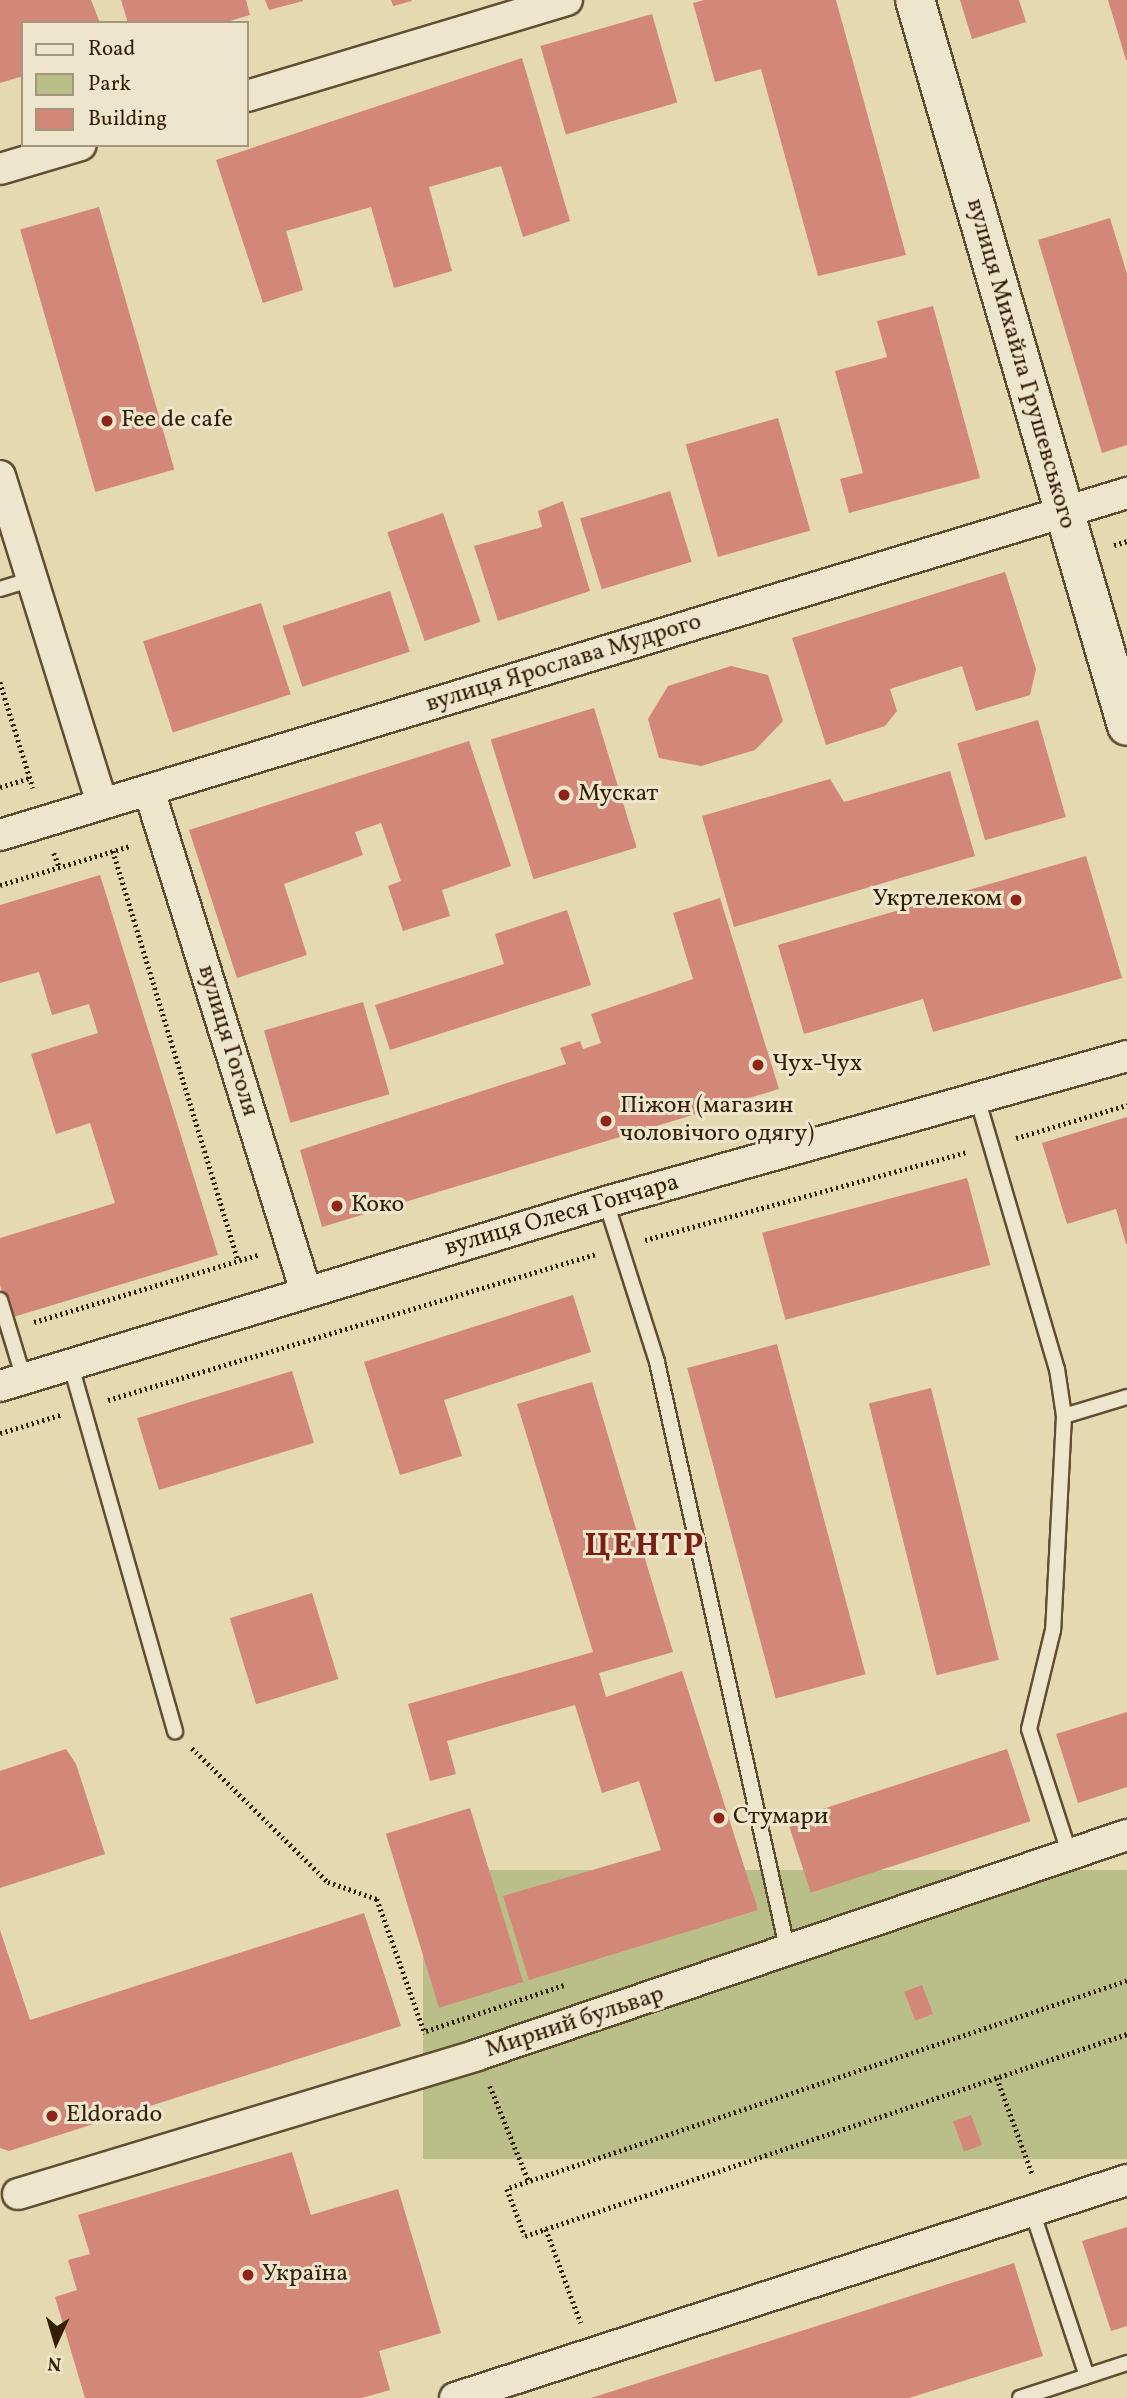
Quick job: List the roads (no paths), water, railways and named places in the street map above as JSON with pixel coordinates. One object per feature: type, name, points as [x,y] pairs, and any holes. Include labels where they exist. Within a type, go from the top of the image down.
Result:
[{"type":"street","points":[[248,96],[567,0]]},
{"type":"street","name":"вулиця Михайла Грушевського","points":[[915,0],[1062,512],[1127,726]]},
{"type":"street","points":[[0,169],[73,147]]},
{"type":"street","points":[[0,476],[102,804]]},
{"type":"street","name":"вулиця Ярослава Мудрого","points":[[0,835],[1127,493]]},
{"type":"street","name":"вулиця Гоголя","points":[[149,790],[306,1292]]},
{"type":"street","name":"вулиця Олеся Гончара","points":[[12,1382],[606,1202],[978,1101],[1127,1056]]},
{"type":"street","name":"Мирний бульвар","points":[[18,2194],[477,2055],[789,1953],[1127,1835]]},
{"type":"street","points":[[455,2398],[1127,2180]]},
{"type":"lane","points":[[0,589],[32,579]]},
{"type":"lane","points":[[978,1101],[1058,1369],[1063,1416],[1053,1630],[1029,1730],[1070,1855]]},
{"type":"lane","points":[[606,1202],[657,1362],[789,1953]]},
{"type":"lane","points":[[0,1300],[9,1329],[12,1382]]},
{"type":"lane","points":[[71,1366],[175,1732]]},
{"type":"lane","points":[[1063,1416],[1127,1396]]},
{"type":"lane","points":[[1038,2209],[1087,2376]]},
{"type":"lane","points":[[1020,2398],[1127,2363]]},
{"type":"place","name":"Fee de cafe","points":[[107,421]]},
{"type":"place","name":"Мускат","points":[[564,795]]},
{"type":"place","name":"Укртелеком","points":[[1016,900]]},
{"type":"place","name":"Чух-Чух","points":[[758,1065]]},
{"type":"place","name":"Піжон (магазин чоловічого одягу)","points":[[606,1121]]},
{"type":"place","name":"Коко","points":[[337,1206]]},
{"type":"place","name":"Стумари","points":[[719,1818]]},
{"type":"place","name":"Eldorado","points":[[52,2116]]},
{"type":"place","name":"Україна","points":[[248,2275]]},
{"type":"district","name":"ЦЕНТР","points":[[645,1547]]}]
